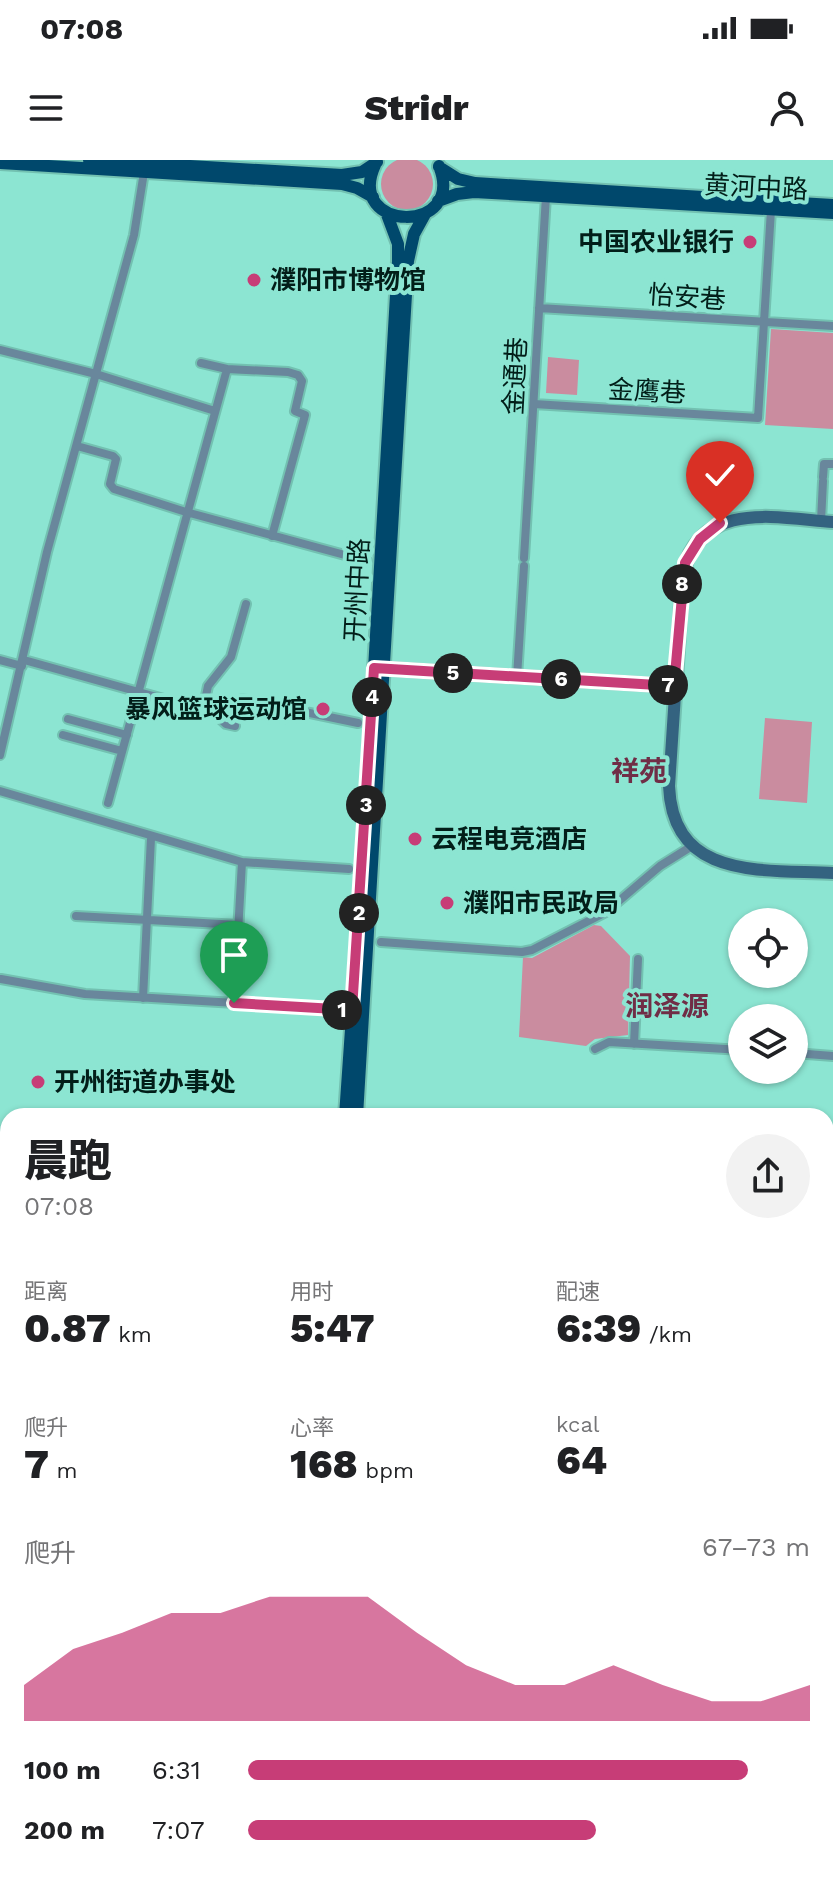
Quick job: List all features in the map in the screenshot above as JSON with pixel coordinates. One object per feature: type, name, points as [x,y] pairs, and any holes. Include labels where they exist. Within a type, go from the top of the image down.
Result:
[{"type":"main road","points":[[89,160],[342,175],[362,172],[377,161]]},
{"type":"main road","points":[[373,197],[371,176],[377,161]]},
{"type":"main road","points":[[0,163],[342,184],[357,188],[373,197],[386,212],[405,219],[425,214],[438,201],[443,181],[437,163]]},
{"type":"main road","name":"黄河中路","points":[[437,163],[458,179],[475,183],[833,205]]},
{"type":"main road","name":"黄河中路","points":[[438,201],[465,192],[833,213]]},
{"type":"main road","name":"开州中路","points":[[357,1108],[398,261],[398,244],[386,212]]},
{"type":"main road","name":"开州中路","points":[[346,1108],[408,261],[414,234],[425,214]]},
{"type":"street","points":[[0,755],[47,552],[134,235],[144,172]]},
{"type":"street","name":"金通巷","points":[[517,677],[546,196]]},
{"type":"street","points":[[764,322],[771,210]]},
{"type":"street","name":"怡安巷","points":[[539,308],[833,326]]},
{"type":"street","name":"金鹰巷","points":[[534,404],[758,418],[764,322]]},
{"type":"street","points":[[0,350],[96,374],[215,411]]},
{"type":"street","points":[[201,363],[227,369],[288,372],[298,375],[302,381],[295,411],[305,415],[272,536]]},
{"type":"street","points":[[108,803],[227,369]]},
{"type":"street","points":[[77,446],[116,459],[110,484],[114,489],[186,512],[367,561]]},
{"type":"street","points":[[833,464],[824,464],[827,521],[733,519],[709,530],[685,563],[674,686],[669,797],[675,820],[692,846],[708,858],[739,867],[833,873]]},
{"type":"street","points":[[203,710],[208,686],[231,657],[246,604]]},
{"type":"street","points":[[0,660],[23,663],[214,713],[226,724],[235,726]]},
{"type":"street","points":[[379,668],[674,686]]},
{"type":"street","points":[[242,699],[358,723]]},
{"type":"street","points":[[68,719],[127,735]]},
{"type":"street","points":[[63,735],[122,751]]},
{"type":"street","points":[[0,791],[151,838],[242,862],[349,869]]},
{"type":"street","points":[[143,998],[151,838]]},
{"type":"street","points":[[381,942],[522,952],[532,950],[606,912],[660,866],[692,846]]},
{"type":"street","points":[[234,1003],[242,862]]},
{"type":"street","points":[[76,916],[239,925]]},
{"type":"street","points":[[634,1044],[638,959]]},
{"type":"street","points":[[1,979],[62,992],[352,1010]]},
{"type":"street","points":[[595,1049],[609,1042],[728,1049]]},
{"type":"street","points":[[808,1054],[833,1056]]},
{"type":"shaded area","points":[[407,158],[425,166],[433,184],[425,202],[407,210],[389,202],[381,184],[389,166]]},
{"type":"shaded area","points":[[771,329],[833,333],[833,429],[765,425]]},
{"type":"shaded area","points":[[548,357],[579,360],[577,395],[546,393]]},
{"type":"shaded area","points":[[765,718],[812,722],[807,803],[759,799]]},
{"type":"shaded area","points":[[594,925],[601,926],[630,956],[628,1035],[595,1039],[586,1046],[519,1037],[523,957],[532,958]]},
{"type":"place","name":"中国农业银行","points":[[750,242]]},
{"type":"place","name":"濮阳市博物馆","points":[[254,280]]},
{"type":"place","name":"暴风篮球运动馆","points":[[323,709]]},
{"type":"place","name":"云程电竞酒店","points":[[415,839]]},
{"type":"place","name":"濮阳市民政局","points":[[447,903]]},
{"type":"place","name":"开州街道办事处","points":[[38,1082]]},
{"type":"district","name":"祥苑","points":[[639,771]]},
{"type":"district","name":"润泽源","points":[[667,1006]]},
{"type":"route","points":[[234,1003],[352,1010],[374,668],[674,686],[685,563],[700,539],[720,523]]}]
